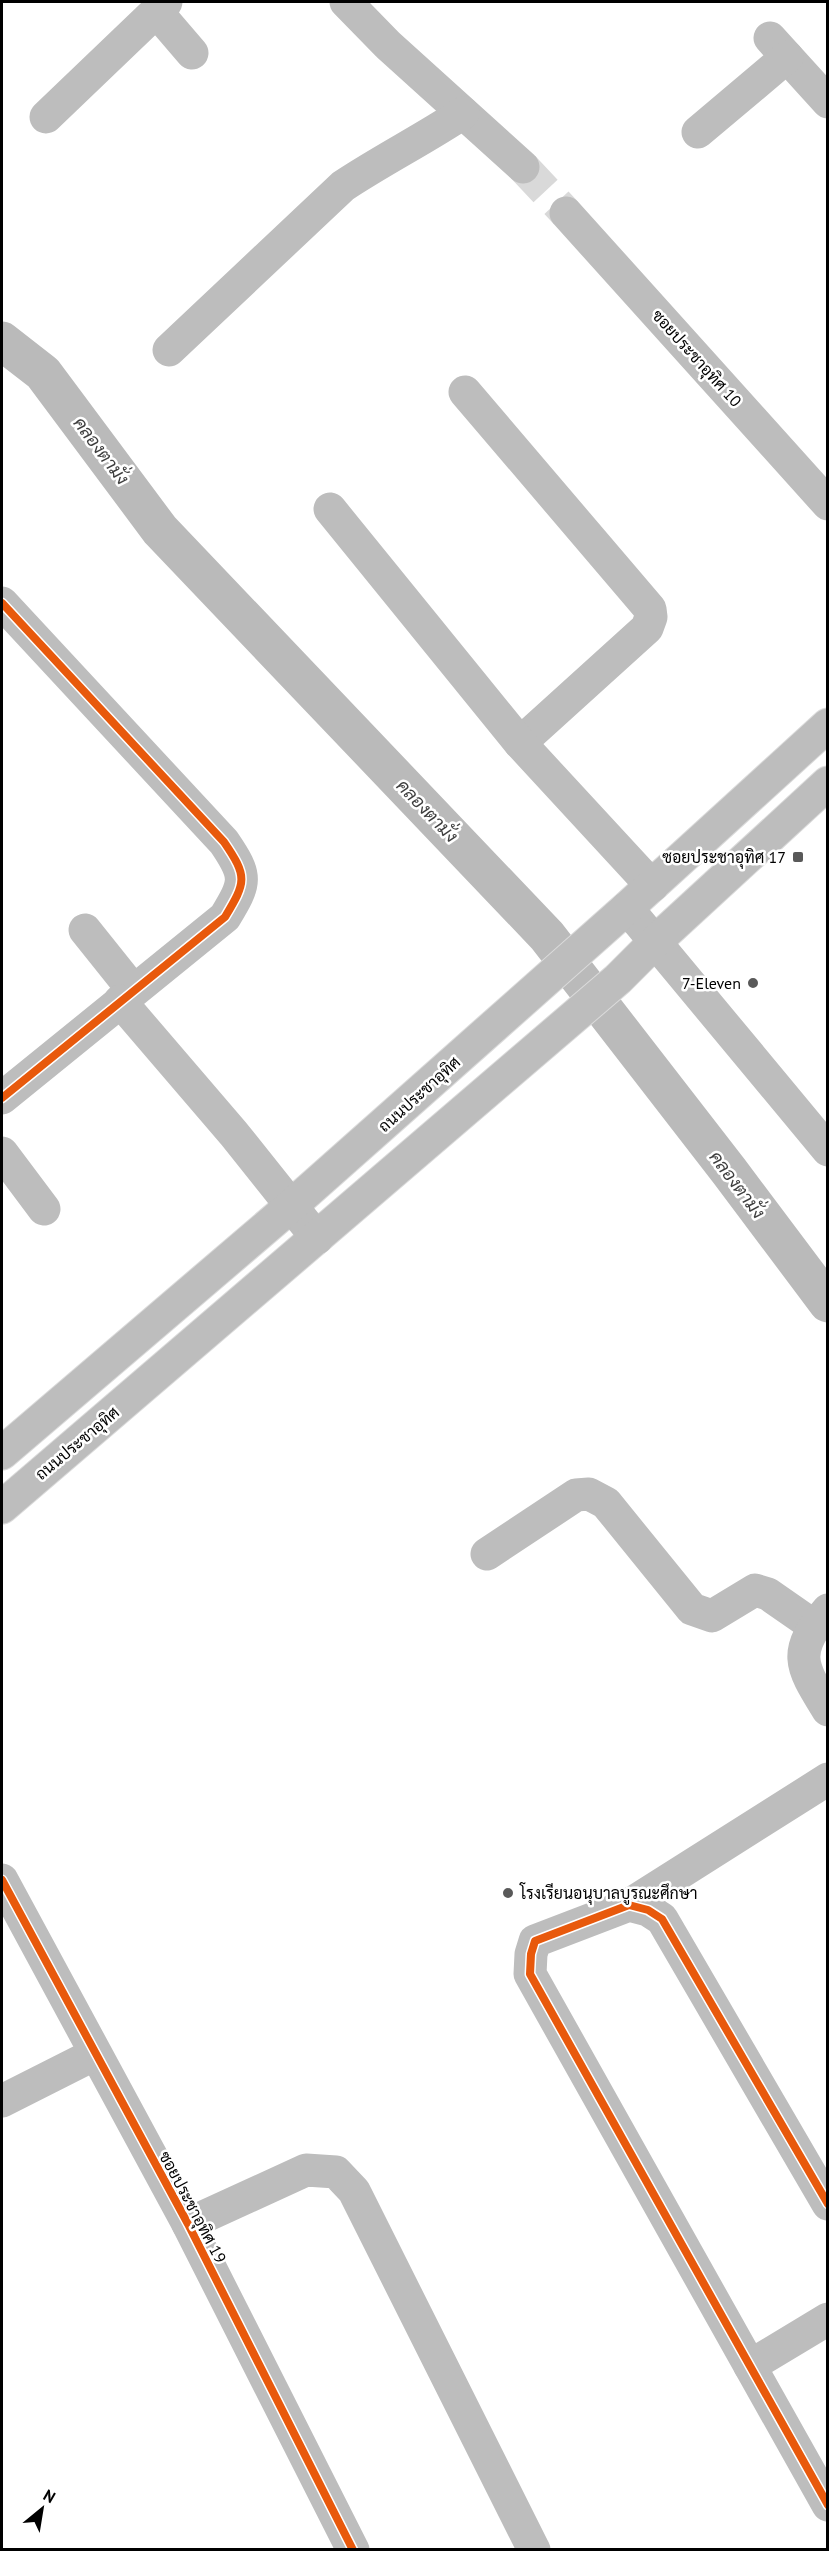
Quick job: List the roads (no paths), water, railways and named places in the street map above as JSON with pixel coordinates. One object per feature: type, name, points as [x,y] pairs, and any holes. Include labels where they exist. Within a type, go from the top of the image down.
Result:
[{"type":"street","points":[[346,2],[388,45],[523,167]]},
{"type":"street","points":[[46,117],[161,6],[192,53]]},
{"type":"street","points":[[698,132],[779,47],[828,102]]},
{"type":"street","points":[[169,350],[343,186],[373,165],[419,142],[463,113]]},
{"type":"street","name":"ซอยประชาอุทิศ 10","points":[[566,213],[828,504]]},
{"type":"street","points":[[465,392],[650,609],[651,617],[647,628],[520,743]]},
{"type":"street","points":[[330,509],[520,743],[652,886]]},
{"type":"street","points":[[2,603],[224,842],[243,879],[237,897],[225,917],[126,995],[2,1098]]},
{"type":"street","name":"ถนนประชาอุทิศ","points":[[2,1453],[291,1206],[652,886],[828,725]]},
{"type":"street","name":"ถนนประชาอุทิศ","points":[[2,1507],[618,979],[655,942],[828,783]]},
{"type":"street","points":[[627,908],[828,1150]]},
{"type":"street","points":[[85,930],[126,995],[317,1238]]},
{"type":"street","points":[[2,1153],[44,1209]]},
{"type":"street","points":[[488,1554],[576,1495],[589,1494],[606,1503],[692,1609],[712,1616],[755,1590],[821,1618],[802,1650],[806,1673],[828,1710]]},
{"type":"street","points":[[828,1779],[629,1905],[536,1941],[531,1954],[530,1974],[828,2505]]},
{"type":"street","name":"ซอยประชาอุทิศ 19","points":[[2,1880],[188,2224],[353,2550]]},
{"type":"street","points":[[629,1905],[648,1910],[662,1919],[828,2204]]},
{"type":"street","points":[[2,2101],[95,2054]]},
{"type":"street","points":[[188,2224],[306,2170],[336,2172],[354,2191],[534,2550]]},
{"type":"street","points":[[750,2366],[828,2319]]},
{"type":"waterway","name":"คลองตามั่ง","points":[[2,341],[43,373],[160,530],[547,936],[828,1303]]},
{"type":"tunnel","points":[[523,167],[566,213]]},
{"type":"place","name":"ซอยประชาอุทิศ 17","points":[[798,857]]},
{"type":"place","name":"7-Eleven","points":[[753,983]]},
{"type":"place","name":"โรงเรียนอนุบาลบูรณะศึกษา","points":[[508,1893]]}]
